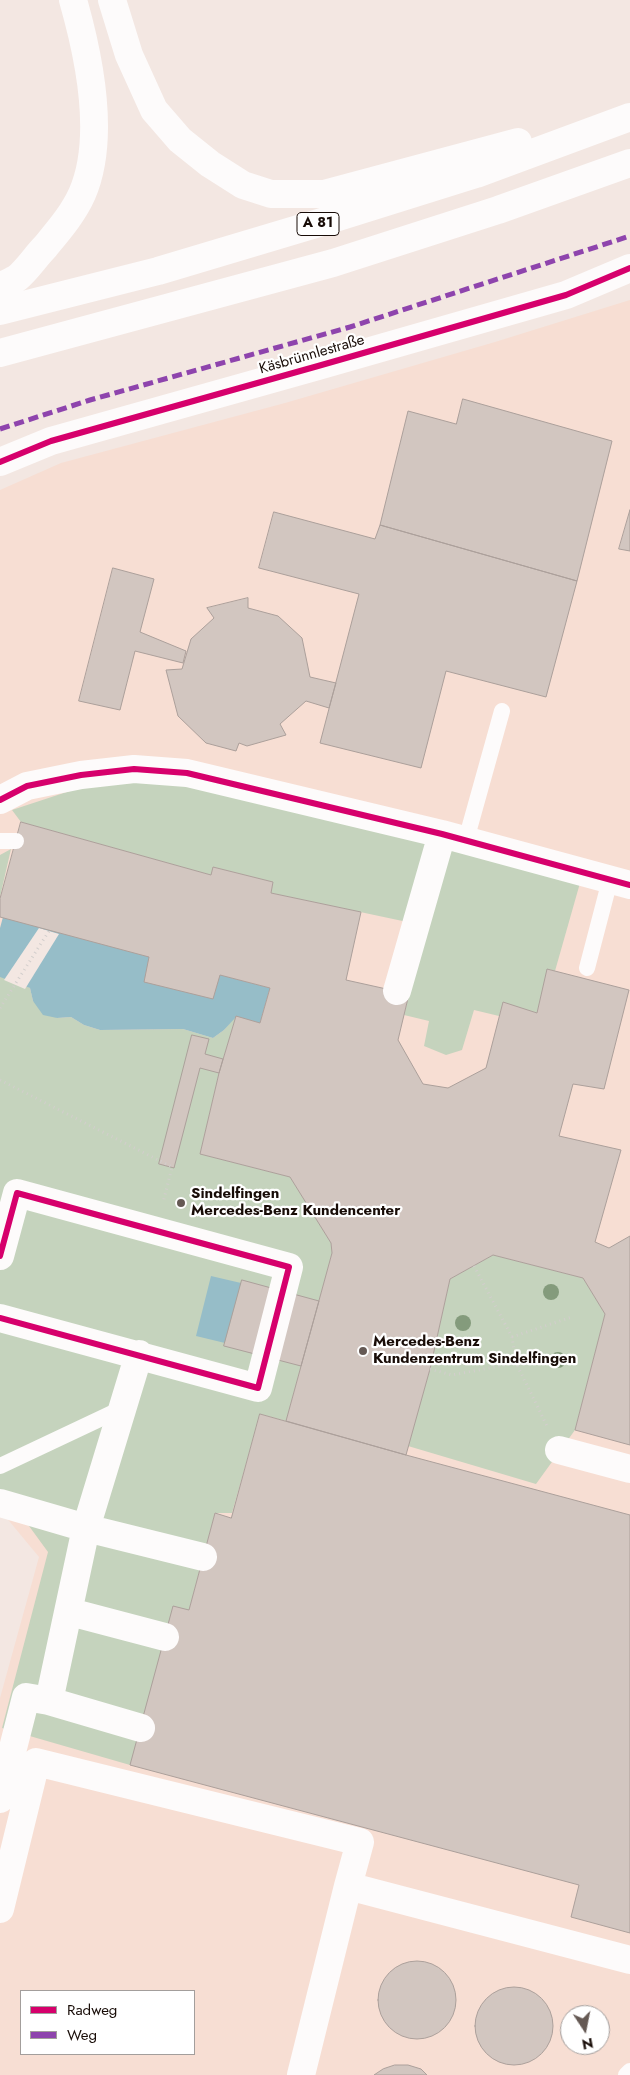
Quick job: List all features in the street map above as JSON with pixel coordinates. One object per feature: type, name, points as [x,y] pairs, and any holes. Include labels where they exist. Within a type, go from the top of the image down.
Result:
[{"type":"main road","points":[[0,287],[17,278],[55,235],[74,210],[87,179],[94,146],[91,83],[79,20],[73,0]]},
{"type":"main road","points":[[112,0],[129,56],[154,110],[180,140],[210,164],[243,185],[272,194],[324,194],[630,111]]},
{"type":"main road","name":"A 81","points":[[0,311],[158,271],[322,222],[476,174],[630,117]]},
{"type":"main road","points":[[0,353],[333,263],[498,210],[630,163]]},
{"type":"main road","name":"Käsbrünnlestraße","points":[[0,462],[52,440],[566,294],[630,268]]},
{"type":"main road","points":[[0,800],[27,786],[81,775],[134,769],[187,772],[454,837],[620,883]]},
{"type":"main road","points":[[397,991],[454,837]]},
{"type":"main road","points":[[0,1256],[17,1193],[289,1267],[258,1388],[140,1354],[0,1318]]},
{"type":"main road","points":[[50,1701],[86,1528],[140,1354]]},
{"type":"main road","points":[[559,1450],[630,1469]]},
{"type":"main road","points":[[0,1503],[86,1528],[203,1557]]},
{"type":"main road","points":[[70,1612],[165,1637]]},
{"type":"main road","points":[[0,1799],[26,1697],[50,1701],[140,1728]]},
{"type":"main road","points":[[0,1909],[36,1762],[360,1842],[301,2075]]},
{"type":"main road","points":[[348,1886],[630,1960]]},
{"type":"lane","points":[[454,837],[502,711]]},
{"type":"lane","points":[[587,968],[620,883]]},
{"type":"lane","points":[[0,1466],[123,1408]]},
{"type":"lane","points":[[626,2075],[630,2071]]},
{"type":"path","points":[[0,1008],[49,931]]},
{"type":"path","points":[[0,1080],[172,1167],[162,1205]]},
{"type":"path","points":[[474,1266],[512,1337],[516,1363],[559,1450]]},
{"type":"path","points":[[512,1337],[572,1317]]},
{"type":"path","points":[[430,1369],[452,1375],[516,1363]]},
{"type":"shaded area","points":[[630,300],[630,2075],[0,2075],[0,1698],[39,1557],[0,1510],[0,490],[61,463],[285,403],[495,342]]},
{"type":"green space","points":[[164,781],[410,839],[580,883],[555,971],[548,969],[537,1013],[503,1003],[499,1016],[474,1010],[462,1050],[446,1055],[424,1046],[429,1021],[404,1015],[426,926],[271,893],[273,882],[213,867],[211,875],[21,822],[12,810],[85,786]]},
{"type":"green space","points":[[11,849],[0,897],[0,855]]},
{"type":"green space","points":[[2,976],[30,988],[33,1001],[57,1018],[71,1017],[84,1025],[100,1030],[183,1029],[213,1038],[224,1030],[236,1016],[219,1073],[200,1154],[290,1177],[331,1243],[332,1253],[286,1421],[260,1414],[232,1513],[215,1513],[189,1610],[130,1765],[2,1728],[48,1552],[21,1515],[0,1509],[0,977]]},
{"type":"green space","points":[[493,1255],[583,1278],[605,1314],[575,1430],[536,1484],[408,1446],[430,1369],[450,1279]]},
{"type":"water","points":[[3,917],[270,988],[260,1023],[236,1017],[224,1030],[213,1038],[183,1029],[100,1030],[84,1025],[71,1017],[57,1018],[43,1015],[33,1001],[30,988],[0,977],[0,928]]},
{"type":"water","points":[[211,1276],[241,1283],[225,1343],[196,1336]]},
{"type":"pier","points":[[39,928],[59,934],[25,989],[4,980]]},
{"type":"building","points":[[463,399],[612,441],[577,581],[380,525],[408,411],[456,424]]},
{"type":"building","points":[[630,510],[630,551],[619,549]]},
{"type":"building","points":[[274,512],[375,539],[380,525],[577,581],[546,697],[446,671],[421,768],[320,743],[359,594],[259,568]]},
{"type":"building","points":[[113,568],[154,579],[140,632],[186,651],[183,663],[135,651],[120,710],[79,701]]},
{"type":"building","points":[[248,598],[248,608],[278,616],[302,638],[310,677],[336,683],[329,708],[306,701],[280,724],[286,735],[247,746],[239,743],[236,751],[206,743],[178,716],[166,670],[182,669],[191,639],[214,618],[207,608]]},
{"type":"building","points":[[21,822],[211,875],[213,867],[273,882],[271,893],[361,912],[346,980],[409,994],[398,1040],[423,1084],[448,1088],[486,1068],[503,1002],[537,1013],[547,969],[629,990],[604,1089],[573,1084],[559,1136],[621,1150],[595,1242],[609,1248],[630,1236],[630,1445],[575,1430],[605,1314],[583,1278],[493,1255],[450,1279],[430,1369],[406,1455],[286,1421],[332,1253],[331,1243],[290,1177],[200,1154],[219,1073],[236,1016],[260,1023],[270,988],[220,975],[213,999],[144,982],[149,957],[0,917],[0,899]]},
{"type":"building","points":[[192,1035],[209,1039],[205,1054],[223,1059],[219,1073],[200,1068],[174,1168],[159,1164]]},
{"type":"building","points":[[242,1280],[319,1301],[301,1366],[224,1346]]},
{"type":"building","points":[[260,1414],[630,1515],[630,1933],[571,1917],[579,1885],[130,1765],[173,1606],[189,1610],[215,1513],[231,1518]]},
{"type":"building","points":[[417,1961],[432,1964],[445,1972],[453,1985],[456,2000],[453,2015],[445,2028],[432,2036],[417,2039],[402,2036],[389,2028],[381,2015],[378,2000],[381,1985],[389,1972],[402,1964]]},
{"type":"building","points":[[514,1987],[529,1990],[542,1998],[550,2011],[553,2026],[550,2041],[542,2054],[529,2062],[514,2065],[499,2062],[486,2054],[478,2041],[475,2026],[478,2011],[486,1998],[499,1990]]},
{"type":"building","points":[[395,2065],[408,2065],[421,2069],[427,2075],[374,2075],[383,2069]]},
{"type":"marked path","points":[[0,429],[90,400],[350,327],[630,236]]},
{"type":"cycle path","points":[[0,462],[51,441],[566,295],[630,268]]},
{"type":"cycle path","points":[[0,800],[27,786],[81,775],[134,769],[187,773],[442,834],[630,885]]},
{"type":"cycle path","points":[[0,1256],[17,1193],[289,1267],[258,1388],[0,1318]]},
{"type":"place","name":"Sindelfingen Mercedes-Benz Kundencenter","points":[[181,1203]]},
{"type":"place","name":"Mercedes-Benz Kundenzentrum Sindelfingen","points":[[363,1351]]}]
